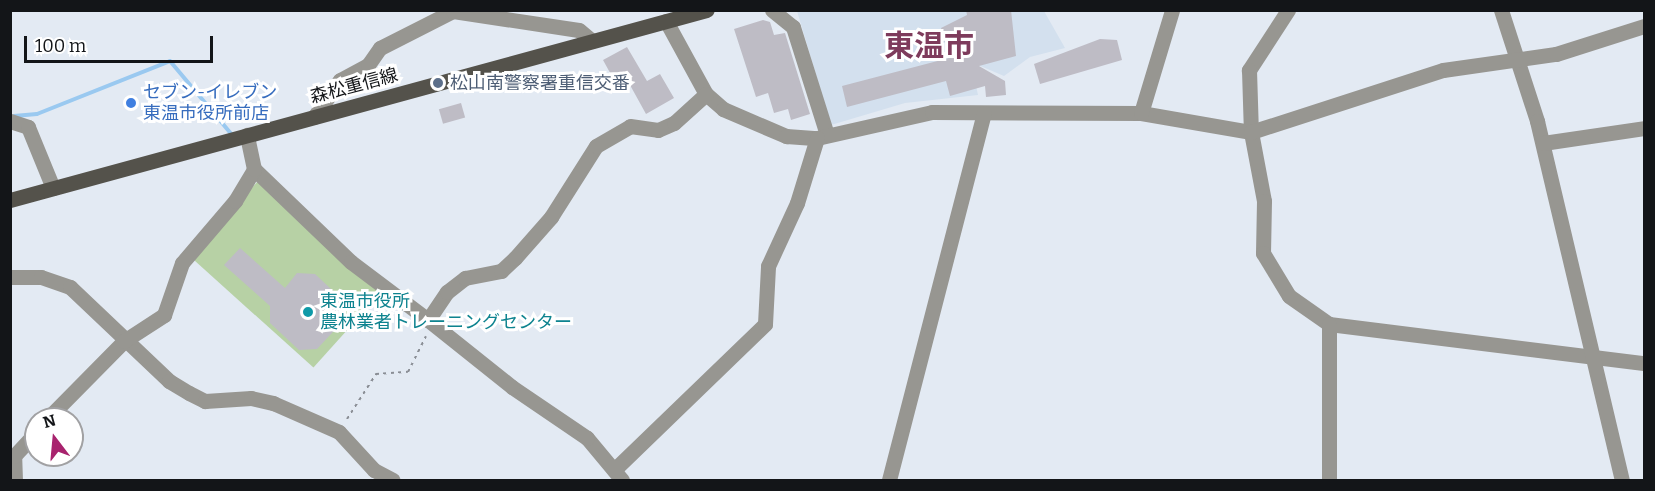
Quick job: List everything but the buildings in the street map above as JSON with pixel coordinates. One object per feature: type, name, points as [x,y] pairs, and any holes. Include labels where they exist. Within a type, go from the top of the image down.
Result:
[{"type":"main road","name":"森松重信線","points":[[10,200],[707,10]]},
{"type":"street","points":[[247,135],[254,169],[351,262],[512,387],[587,438],[618,475],[765,324],[768,266],[797,204],[822,137],[793,27],[772,10]]},
{"type":"street","points":[[1141,113],[1172,10]]},
{"type":"street","points":[[1288,10],[1249,70],[1251,132],[1264,201],[1263,253],[1289,296],[1329,324],[1644,363]]},
{"type":"street","points":[[1501,10],[1518,56],[1543,143],[1591,357],[1622,480]]},
{"type":"street","points":[[314,117],[340,80],[368,64],[380,48],[453,11],[579,30],[592,41]]},
{"type":"street","points":[[666,21],[706,94],[723,110],[786,136],[822,137],[887,118],[984,113],[1141,113],[1251,132],[1443,70],[1518,56],[1556,54],[1644,26]]},
{"type":"street","points":[[431,322],[447,292],[465,278],[501,271],[515,258],[551,217],[596,146],[630,126],[658,130],[674,123],[706,94]]},
{"type":"street","points":[[889,480],[984,113]]},
{"type":"street","points":[[10,121],[28,127],[53,188]]},
{"type":"street","points":[[1543,143],[1644,128]]},
{"type":"street","points":[[59,407],[124,341],[164,315],[182,263],[235,201],[254,169]]},
{"type":"street","points":[[10,277],[41,278],[70,287],[124,341],[169,381],[205,401],[260,399],[339,432],[374,470],[393,480]]},
{"type":"street","points":[[1329,324],[1329,480]]},
{"type":"street","points":[[15,480],[15,456],[24,446]]},
{"type":"path","points":[[339,432],[376,374],[408,372],[431,322]]},
{"type":"shaded area","points":[[797,11],[1044,11],[1065,48],[1030,57],[1004,76],[971,62],[978,95],[905,103],[831,125]]},
{"type":"green space","points":[[259,180],[382,291],[313,368],[190,257]]},
{"type":"waterway","points":[[14,116],[37,114],[170,61],[233,136]]},
{"type":"place","name":"松山南警察署重信交番","points":[[438,83]]},
{"type":"place","name":"セブン-イレブン 東温市役所前店","points":[[131,103]]},
{"type":"place","name":"東温市役所 農林業者トレーニングセンター","points":[[308,312]]},
{"type":"district","name":"東温市","points":[[929,46]]}]
